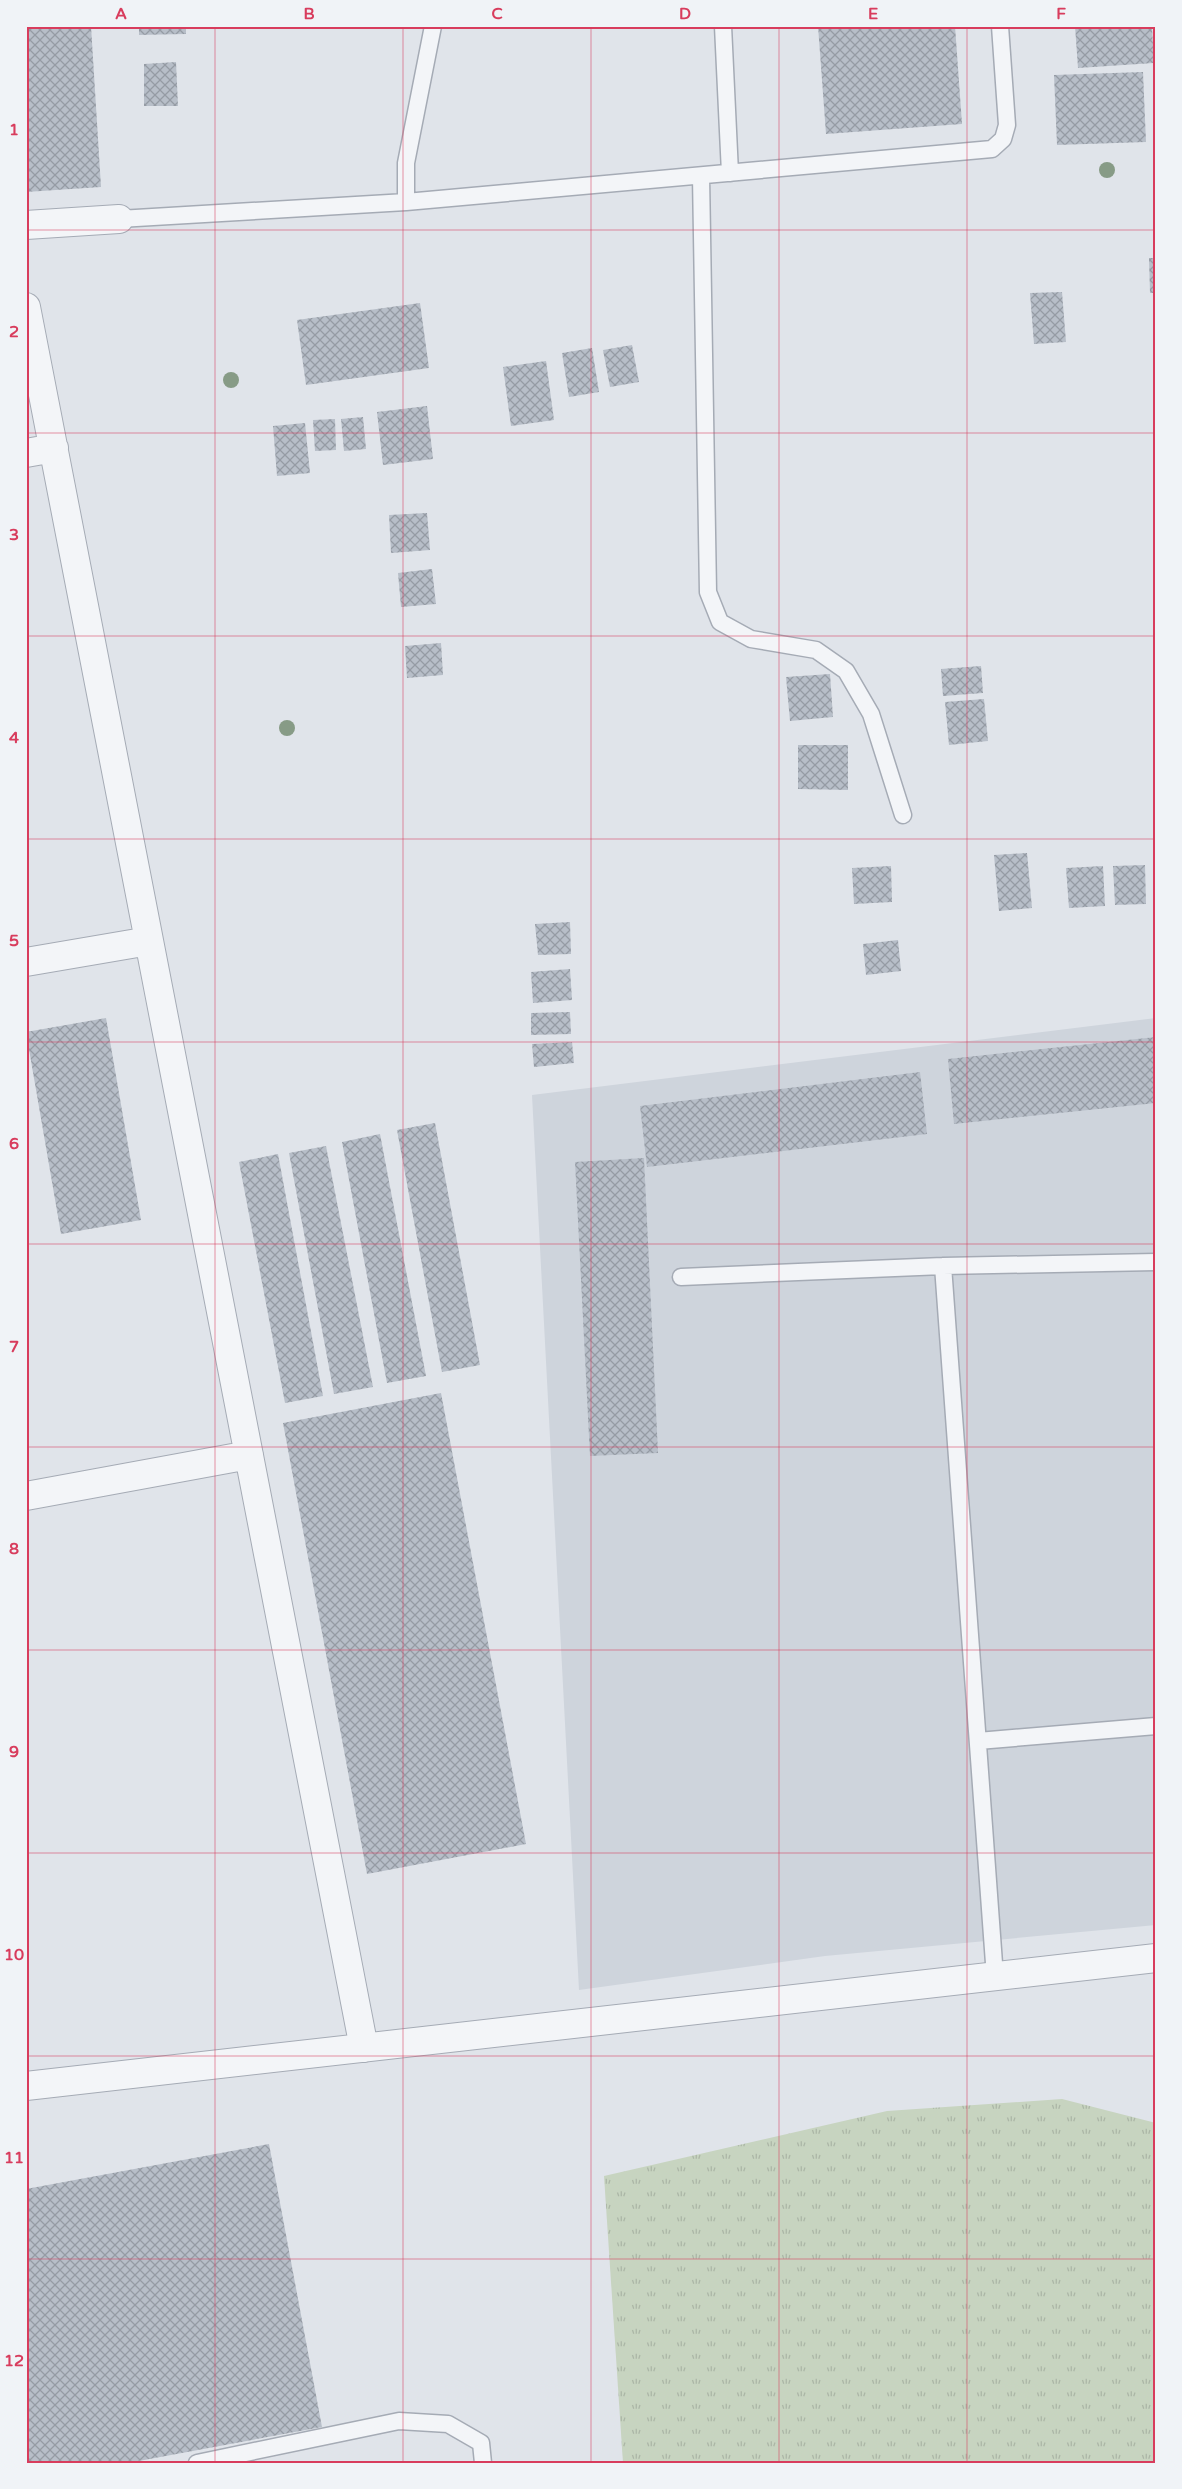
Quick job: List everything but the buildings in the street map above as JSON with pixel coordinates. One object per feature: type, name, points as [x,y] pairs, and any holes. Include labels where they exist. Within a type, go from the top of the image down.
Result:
[{"type":"street","points":[[26,225],[119,219]]},
{"type":"street","points":[[26,307],[364,2048]]},
{"type":"street","points":[[26,453],[54,448]]},
{"type":"street","points":[[26,962],[149,941]]},
{"type":"street","points":[[26,1496],[249,1455]]},
{"type":"street","points":[[26,2086],[1156,1958]]},
{"type":"lane","points":[[406,202],[406,163],[433,26]]},
{"type":"lane","points":[[722,26],[730,174]]},
{"type":"lane","points":[[119,219],[406,202],[730,174],[992,148],[1003,139],[1007,125],[1000,26]]},
{"type":"lane","points":[[701,176],[708,592],[720,622],[751,639],[816,650],[846,672],[871,714],[903,815]]},
{"type":"lane","points":[[681,1277],[943,1266],[1156,1262]]},
{"type":"lane","points":[[943,1266],[995,1977]]},
{"type":"lane","points":[[978,1741],[1156,1726]]},
{"type":"lane","points":[[197,2463],[399,2420],[448,2424],[481,2443],[483,2463]]},
{"type":"shaded area","points":[[1156,1018],[1156,1925],[825,1956],[579,1990],[532,1095]]},
{"type":"green space","points":[[1062,2099],[1156,2123],[1156,2463],[623,2463],[604,2176],[887,2111]]}]
